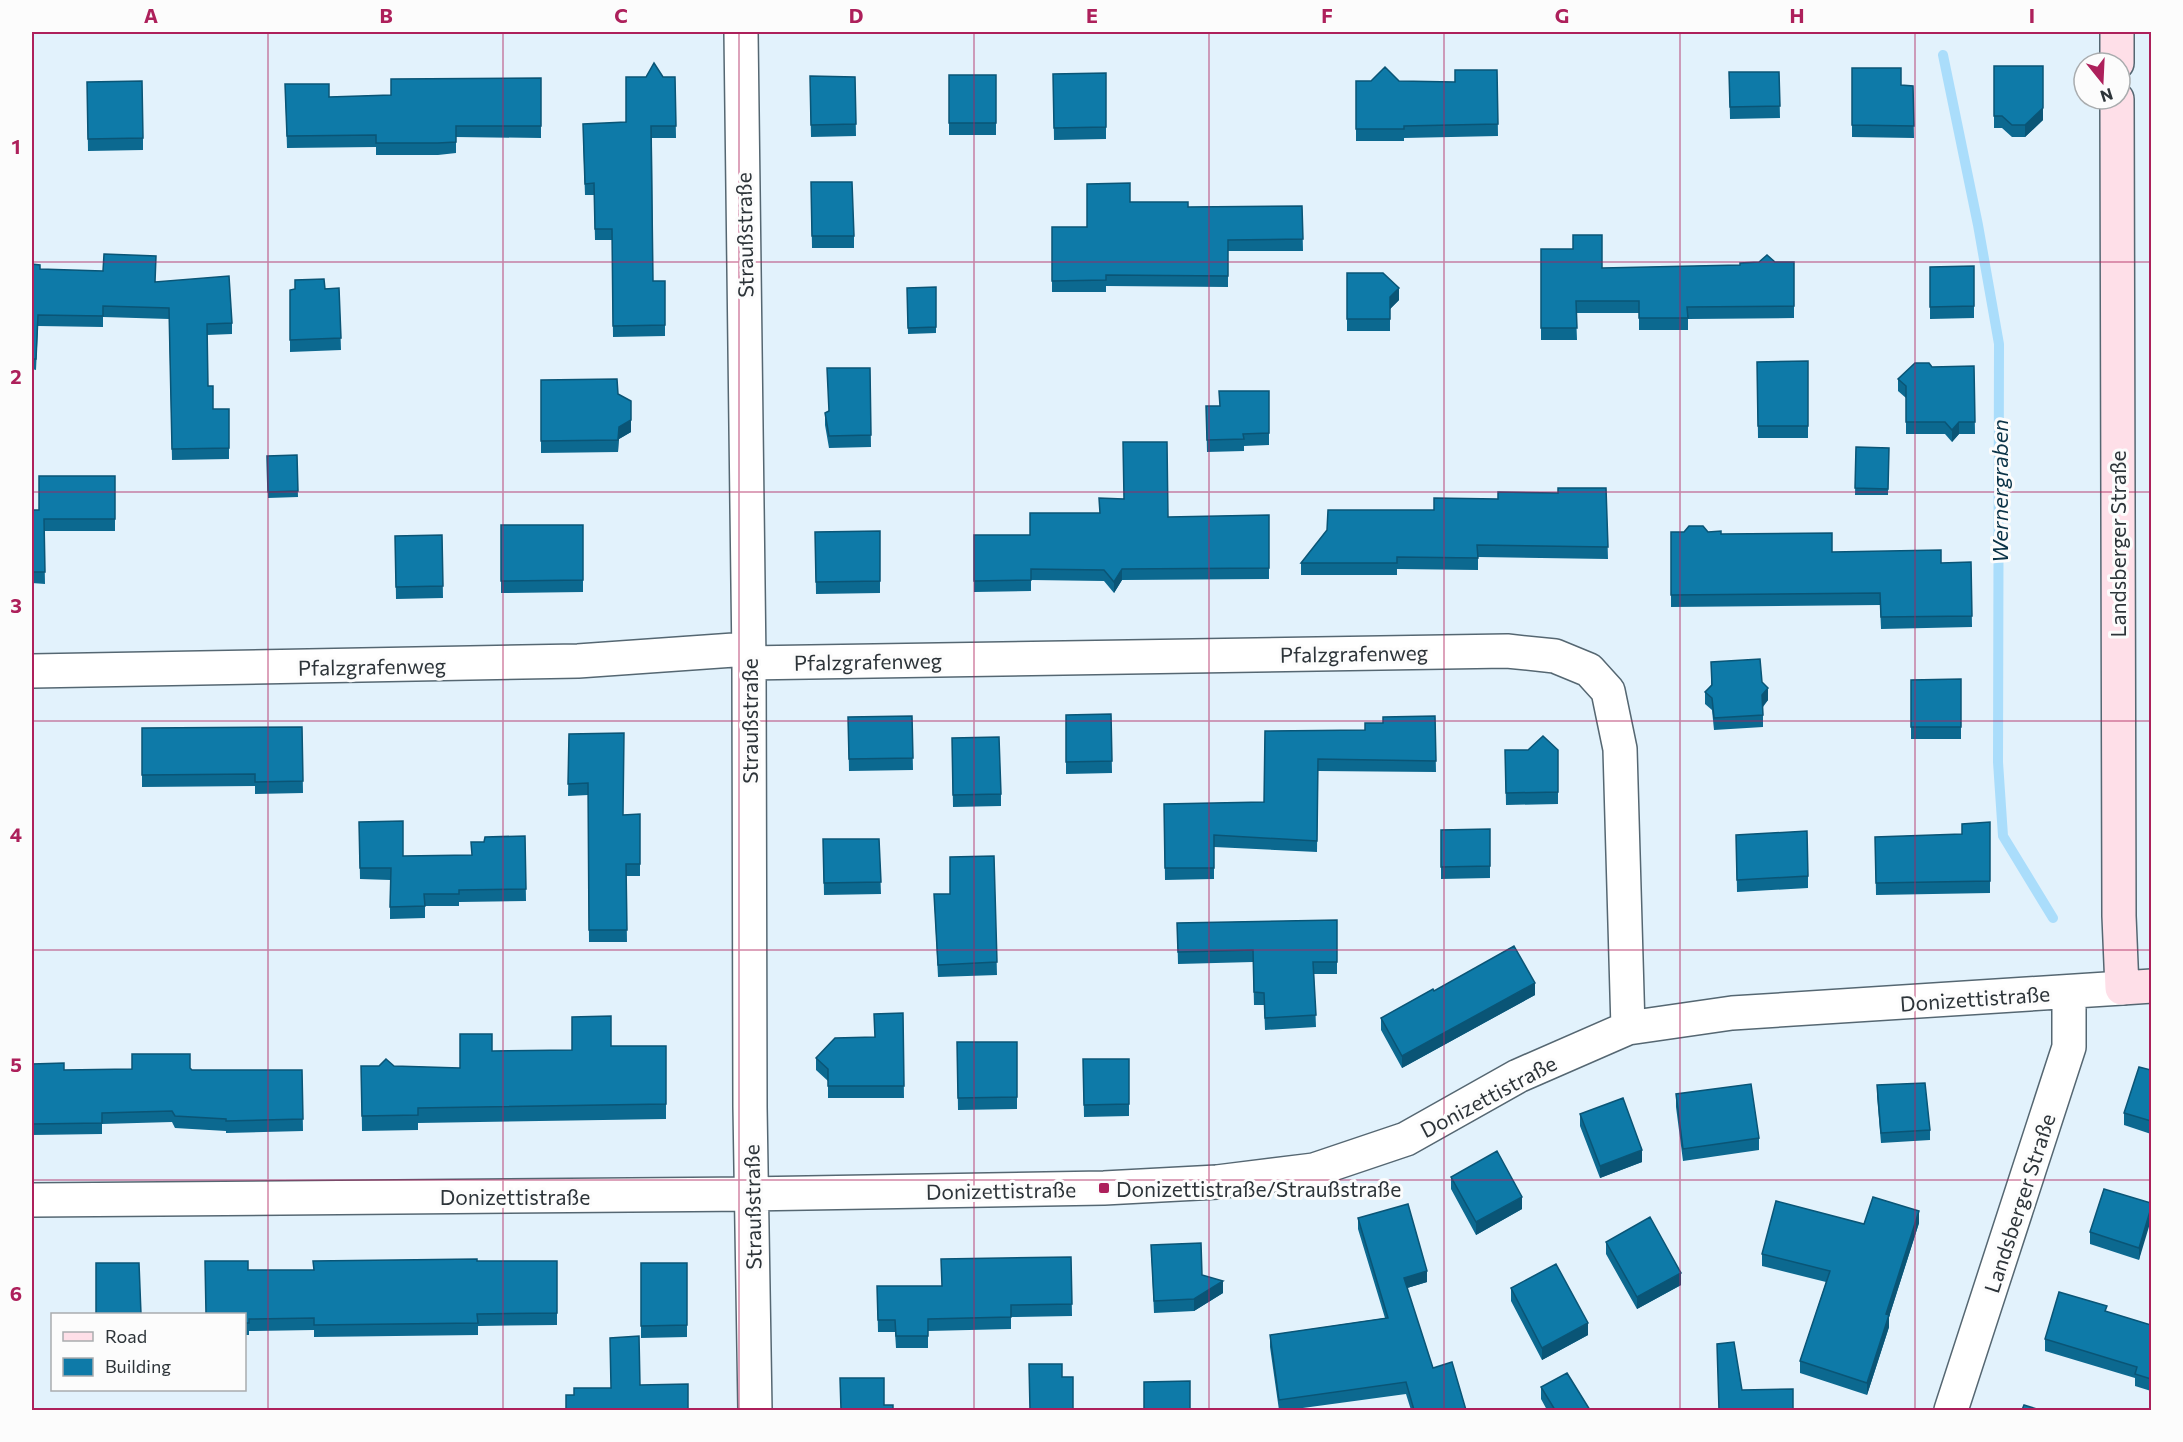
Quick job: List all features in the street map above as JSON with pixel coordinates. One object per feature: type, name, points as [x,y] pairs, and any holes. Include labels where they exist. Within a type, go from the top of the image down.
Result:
[{"type":"street","name":"Straußstraße","points":[[741,32],[755,1410]]},
{"type":"street","points":[[2117,32],[2117,51]]},
{"type":"street","name":"Landsberger Straße","points":[[2117,111],[2119,904],[2137,987]]},
{"type":"street","name":"Pfalzgrafenweg","points":[[32,671],[749,656],[1507,651],[1555,656],[1589,670],[1608,691],[1620,749],[1628,1028]]},
{"type":"street","name":"Donizettistraße","points":[[32,1200],[752,1194],[1104,1188],[1217,1182],[1314,1170],[1406,1139],[1518,1076],[1628,1028],[1732,1013],[2137,987]]},
{"type":"street","name":"Landsberger Straße","points":[[1952,1410],[2069,1047],[2069,992]]},
{"type":"building","points":[[654,63],[663,77],[675,77],[676,126],[651,126],[653,281],[665,281],[665,325],[613,326],[612,229],[595,229],[594,183],[585,184],[583,124],[626,122],[626,77],[646,77]]},
{"type":"building","points":[[1994,66],[2043,66],[2043,108],[2025,125],[2012,125],[2002,116],[1994,116]]},
{"type":"building","points":[[1385,67],[1399,81],[1455,82],[1455,70],[1497,70],[1498,124],[1356,129],[1356,81],[1371,81]]},
{"type":"building","points":[[1852,68],[1901,68],[1901,85],[1913,86],[1914,126],[1852,125]]},
{"type":"building","points":[[1729,72],[1779,72],[1780,106],[1730,107]]},
{"type":"building","points":[[1106,73],[1106,127],[1054,128],[1053,74]]},
{"type":"building","points":[[949,75],[996,75],[996,123],[949,123]]},
{"type":"building","points":[[810,76],[855,77],[856,124],[811,125]]},
{"type":"building","points":[[541,78],[541,126],[456,126],[456,142],[438,143],[376,143],[376,135],[287,136],[285,84],[329,84],[329,97],[391,95],[391,79]]},
{"type":"building","points":[[142,81],[143,138],[88,139],[87,82]]},
{"type":"building","points":[[811,182],[852,182],[854,236],[812,236]]},
{"type":"building","points":[[1130,183],[1130,202],[1188,202],[1188,207],[1302,206],[1303,239],[1228,240],[1228,276],[1106,275],[1106,280],[1052,281],[1052,227],[1087,227],[1087,184]]},
{"type":"building","points":[[1573,235],[1602,235],[1602,268],[1740,265],[1740,263],[1759,262],[1767,255],[1775,262],[1794,262],[1794,306],[1687,307],[1688,318],[1639,318],[1639,301],[1576,301],[1577,328],[1541,328],[1541,249],[1573,249]]},
{"type":"building","points":[[104,254],[156,256],[155,282],[229,276],[232,323],[207,324],[208,386],[213,386],[213,409],[229,409],[229,448],[172,449],[169,308],[103,306],[103,316],[38,315],[36,359],[32,359],[32,264],[40,265],[40,269],[103,271]]},
{"type":"building","points":[[1974,266],[1974,306],[1930,307],[1930,267]]},
{"type":"building","points":[[1347,273],[1383,273],[1399,288],[1390,297],[1390,319],[1347,319]]},
{"type":"building","points":[[324,279],[325,289],[339,288],[341,338],[290,340],[290,290],[295,289],[295,280]]},
{"type":"building","points":[[936,287],[936,327],[908,328],[907,288]]},
{"type":"building","points":[[1808,361],[1808,426],[1758,426],[1757,362]]},
{"type":"building","points":[[1915,363],[1929,363],[1932,367],[1974,366],[1975,422],[1959,422],[1952,430],[1945,422],[1906,422],[1906,386],[1898,379]]},
{"type":"building","points":[[827,368],[870,368],[871,435],[829,436],[825,413],[829,411]]},
{"type":"building","points":[[617,379],[618,394],[631,401],[631,420],[619,427],[618,440],[541,441],[541,380]]},
{"type":"building","points":[[1219,391],[1269,391],[1269,433],[1243,434],[1244,439],[1207,440],[1206,406],[1220,406]]},
{"type":"building","points":[[1123,442],[1167,442],[1168,517],[1269,515],[1269,568],[1122,569],[1114,582],[1104,570],[1031,569],[1031,580],[974,581],[974,535],[1030,535],[1030,513],[1100,513],[1099,498],[1124,499]]},
{"type":"building","points":[[1856,447],[1889,448],[1888,489],[1855,488]]},
{"type":"building","points":[[297,455],[298,491],[268,492],[267,456]]},
{"type":"building","points":[[39,476],[115,476],[115,519],[44,519],[45,572],[32,572],[32,510],[39,510]]},
{"type":"building","points":[[1558,488],[1606,488],[1608,547],[1477,545],[1478,558],[1397,557],[1397,563],[1301,563],[1327,530],[1328,510],[1434,510],[1434,498],[1498,499],[1498,492],[1558,493]]},
{"type":"building","points":[[501,525],[583,525],[583,580],[501,581]]},
{"type":"building","points":[[1689,526],[1703,526],[1708,532],[1721,531],[1721,534],[1832,533],[1832,552],[1941,550],[1941,563],[1971,562],[1972,616],[1881,617],[1880,593],[1671,595],[1671,532],[1684,532]]},
{"type":"building","points":[[880,531],[880,581],[816,582],[815,532]]},
{"type":"building","points":[[442,535],[443,586],[396,587],[395,536]]},
{"type":"building","points":[[1760,659],[1762,682],[1768,688],[1762,695],[1763,715],[1714,718],[1712,698],[1705,692],[1712,685],[1711,662]]},
{"type":"building","points":[[1961,679],[1961,727],[1911,727],[1911,680]]},
{"type":"building","points":[[1111,714],[1112,761],[1066,762],[1066,715]]},
{"type":"building","points":[[912,716],[913,758],[849,759],[848,717]]},
{"type":"building","points":[[1435,716],[1436,761],[1318,759],[1317,841],[1214,835],[1214,868],[1165,868],[1164,804],[1264,802],[1265,731],[1365,730],[1365,723],[1383,723],[1383,717]]},
{"type":"building","points":[[302,727],[303,781],[255,782],[255,774],[142,775],[142,728]]},
{"type":"building","points":[[624,733],[623,815],[640,814],[640,864],[626,864],[627,930],[589,930],[588,783],[568,784],[569,734]]},
{"type":"building","points":[[1543,736],[1558,750],[1558,792],[1506,793],[1505,750],[1528,750]]},
{"type":"building","points":[[999,737],[1001,794],[953,795],[952,738]]},
{"type":"building","points":[[403,821],[403,856],[472,855],[471,842],[484,842],[485,837],[525,836],[526,889],[459,890],[459,894],[424,894],[425,906],[390,907],[391,868],[360,868],[359,822]]},
{"type":"building","points":[[1990,822],[1990,881],[1876,883],[1875,837],[1962,834],[1962,824]]},
{"type":"building","points":[[1490,829],[1490,866],[1441,867],[1441,830]]},
{"type":"building","points":[[1807,831],[1808,876],[1737,880],[1736,835]]},
{"type":"building","points":[[823,839],[879,839],[881,882],[824,883]]},
{"type":"building","points":[[994,856],[997,962],[938,965],[934,894],[950,894],[950,857]]},
{"type":"building","points":[[1337,920],[1337,962],[1313,962],[1316,1015],[1265,1018],[1264,993],[1254,992],[1253,950],[1178,952],[1177,923]]},
{"type":"building","points":[[1514,946],[1535,983],[1402,1056],[1381,1018]]},
{"type":"building","points":[[903,1013],[904,1086],[828,1086],[828,1069],[816,1058],[835,1038],[875,1037],[874,1014]]},
{"type":"building","points":[[611,1016],[611,1046],[666,1046],[666,1104],[418,1108],[418,1115],[362,1116],[361,1066],[379,1066],[386,1059],[394,1066],[460,1068],[460,1034],[492,1034],[492,1051],[572,1050],[572,1017]]},
{"type":"building","points":[[957,1042],[1017,1042],[1017,1097],[958,1098]]},
{"type":"building","points":[[132,1054],[190,1054],[192,1070],[302,1070],[303,1119],[226,1121],[226,1119],[175,1116],[172,1111],[102,1113],[102,1123],[32,1124],[32,1064],[64,1063],[64,1070],[132,1069]]},
{"type":"building","points":[[1083,1059],[1129,1059],[1129,1104],[1084,1105]]},
{"type":"building","points":[[2139,1067],[2151,1070],[2151,1121],[2124,1113]]},
{"type":"building","points":[[1925,1083],[1930,1130],[1881,1133],[1877,1085]]},
{"type":"building","points":[[1751,1084],[1759,1138],[1683,1149],[1676,1094]]},
{"type":"building","points":[[1623,1098],[1642,1150],[1600,1166],[1580,1114]]},
{"type":"building","points":[[1497,1151],[1522,1197],[1476,1222],[1451,1177]]},
{"type":"building","points":[[2104,1189],[2151,1203],[2139,1248],[2090,1232]]},
{"type":"building","points":[[1873,1197],[1919,1211],[1867,1383],[1800,1361],[1830,1271],[1762,1254],[1776,1201],[1864,1224]]},
{"type":"building","points":[[1408,1204],[1427,1271],[1404,1278],[1433,1368],[1452,1362],[1466,1410],[1414,1410],[1406,1382],[1279,1400],[1270,1335],[1388,1318],[1358,1218]]},
{"type":"building","points":[[1650,1217],[1681,1273],[1637,1297],[1606,1242]]},
{"type":"building","points":[[1201,1243],[1202,1275],[1223,1281],[1194,1299],[1154,1301],[1151,1245]]},
{"type":"building","points":[[1071,1257],[1072,1304],[1011,1305],[1011,1317],[928,1319],[928,1336],[896,1336],[895,1320],[878,1320],[877,1286],[942,1286],[941,1259]]},
{"type":"building","points":[[477,1259],[477,1261],[557,1261],[557,1313],[477,1314],[478,1323],[314,1325],[314,1318],[249,1319],[249,1323],[246,1323],[246,1313],[206,1313],[205,1261],[248,1261],[248,1270],[314,1270],[313,1261]]},
{"type":"building","points":[[96,1263],[139,1263],[141,1313],[96,1313]]},
{"type":"building","points":[[641,1263],[687,1263],[687,1325],[641,1326]]},
{"type":"building","points":[[1556,1264],[1588,1323],[1542,1348],[1511,1288]]},
{"type":"building","points":[[2059,1292],[2107,1306],[2105,1311],[2151,1325],[2151,1379],[2135,1374],[2137,1367],[2045,1339]]},
{"type":"building","points":[[639,1336],[640,1385],[688,1384],[688,1410],[566,1410],[566,1395],[574,1395],[574,1388],[611,1388],[610,1338]]},
{"type":"building","points":[[1734,1342],[1742,1390],[1793,1389],[1793,1410],[1719,1410],[1717,1344]]},
{"type":"building","points":[[1029,1364],[1062,1364],[1062,1377],[1073,1377],[1073,1410],[1030,1410]]},
{"type":"building","points":[[1567,1373],[1590,1410],[1555,1410],[1541,1387]]},
{"type":"building","points":[[840,1378],[884,1378],[884,1405],[893,1405],[893,1410],[841,1410]]},
{"type":"building","points":[[1190,1381],[1190,1410],[1144,1410],[1144,1382]]},
{"type":"building","points":[[2024,1405],[2040,1410],[2022,1410]]},
{"type":"waterway","name":"Wernergraben","points":[[1943,55],[1978,225],[1999,344],[1998,762],[2003,836],[2053,918]]},
{"type":"place","name":"Donizettistraße/Straußstraße","points":[[1104,1188]]}]
